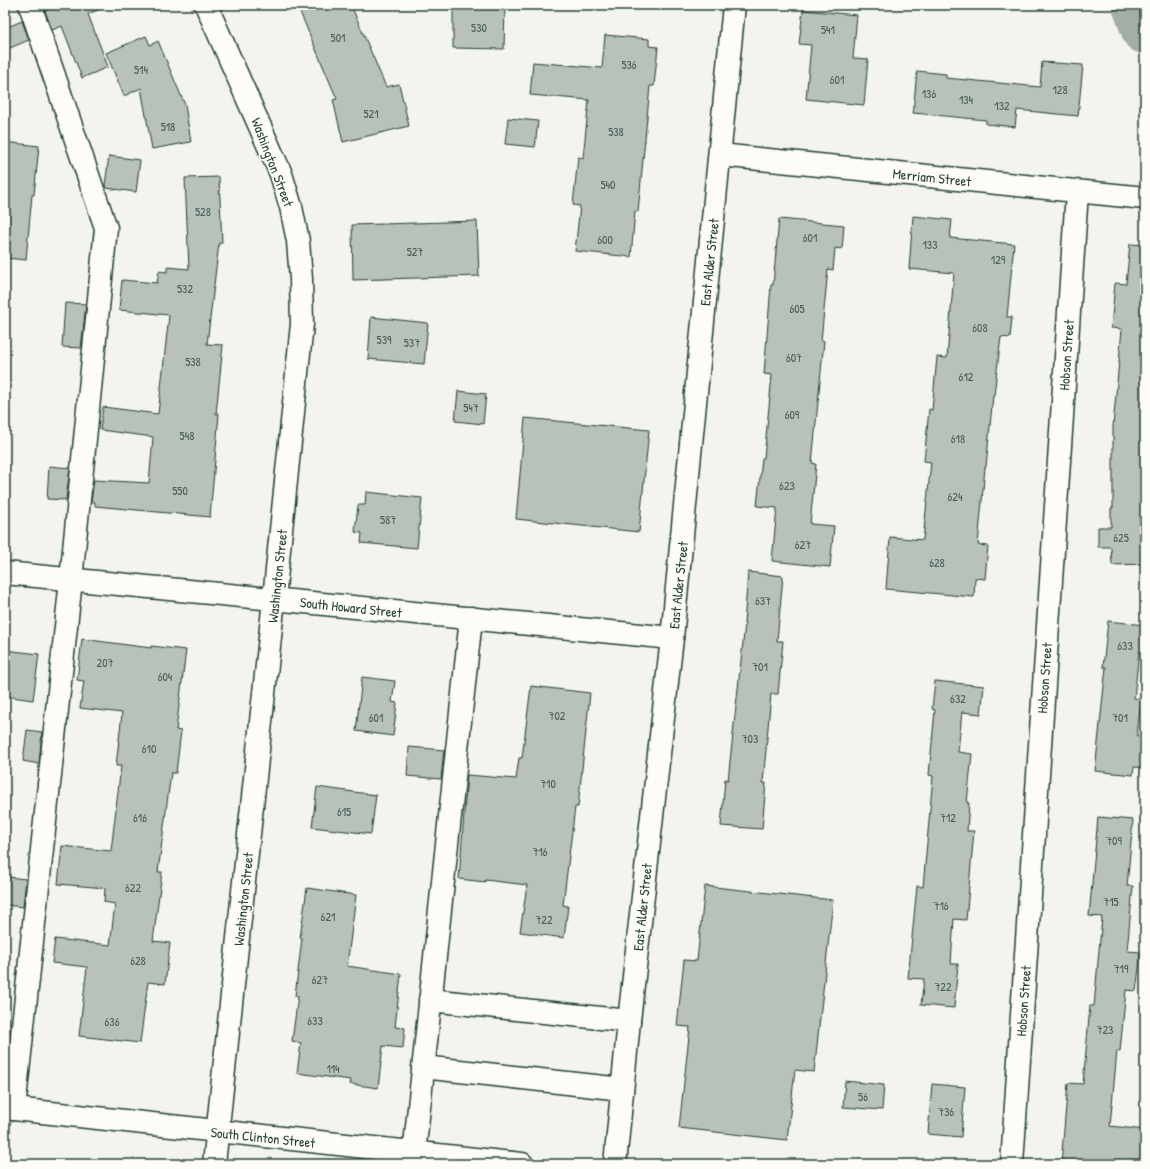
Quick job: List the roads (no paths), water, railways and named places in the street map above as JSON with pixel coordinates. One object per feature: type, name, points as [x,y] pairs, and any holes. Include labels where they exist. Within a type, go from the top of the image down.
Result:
[{"type":"street","points":[[9,1109],[71,580],[106,228],[30,5]]},
{"type":"street","name":"Washington Street","points":[[206,5],[281,174],[291,207],[298,241],[302,324],[214,1164]]},
{"type":"street","name":"East Alder Street","points":[[615,1164],[629,1021],[672,638],[734,5]]},
{"type":"street","name":"Merriam Street","points":[[720,155],[1145,198]]},
{"type":"street","name":"Hobson Street","points":[[1012,1164],[1077,192]]},
{"type":"street","name":"South Howard Street","points":[[5,573],[672,638]]},
{"type":"street","points":[[413,1158],[471,618]]},
{"type":"street","points":[[430,1000],[629,1021]]},
{"type":"street","points":[[423,1067],[622,1089]]},
{"type":"street","name":"South Clinton Street","points":[[9,1109],[218,1132],[413,1158],[522,1164]]},
{"type":"waterway","points":[[1136,5],[1145,30]]}]
